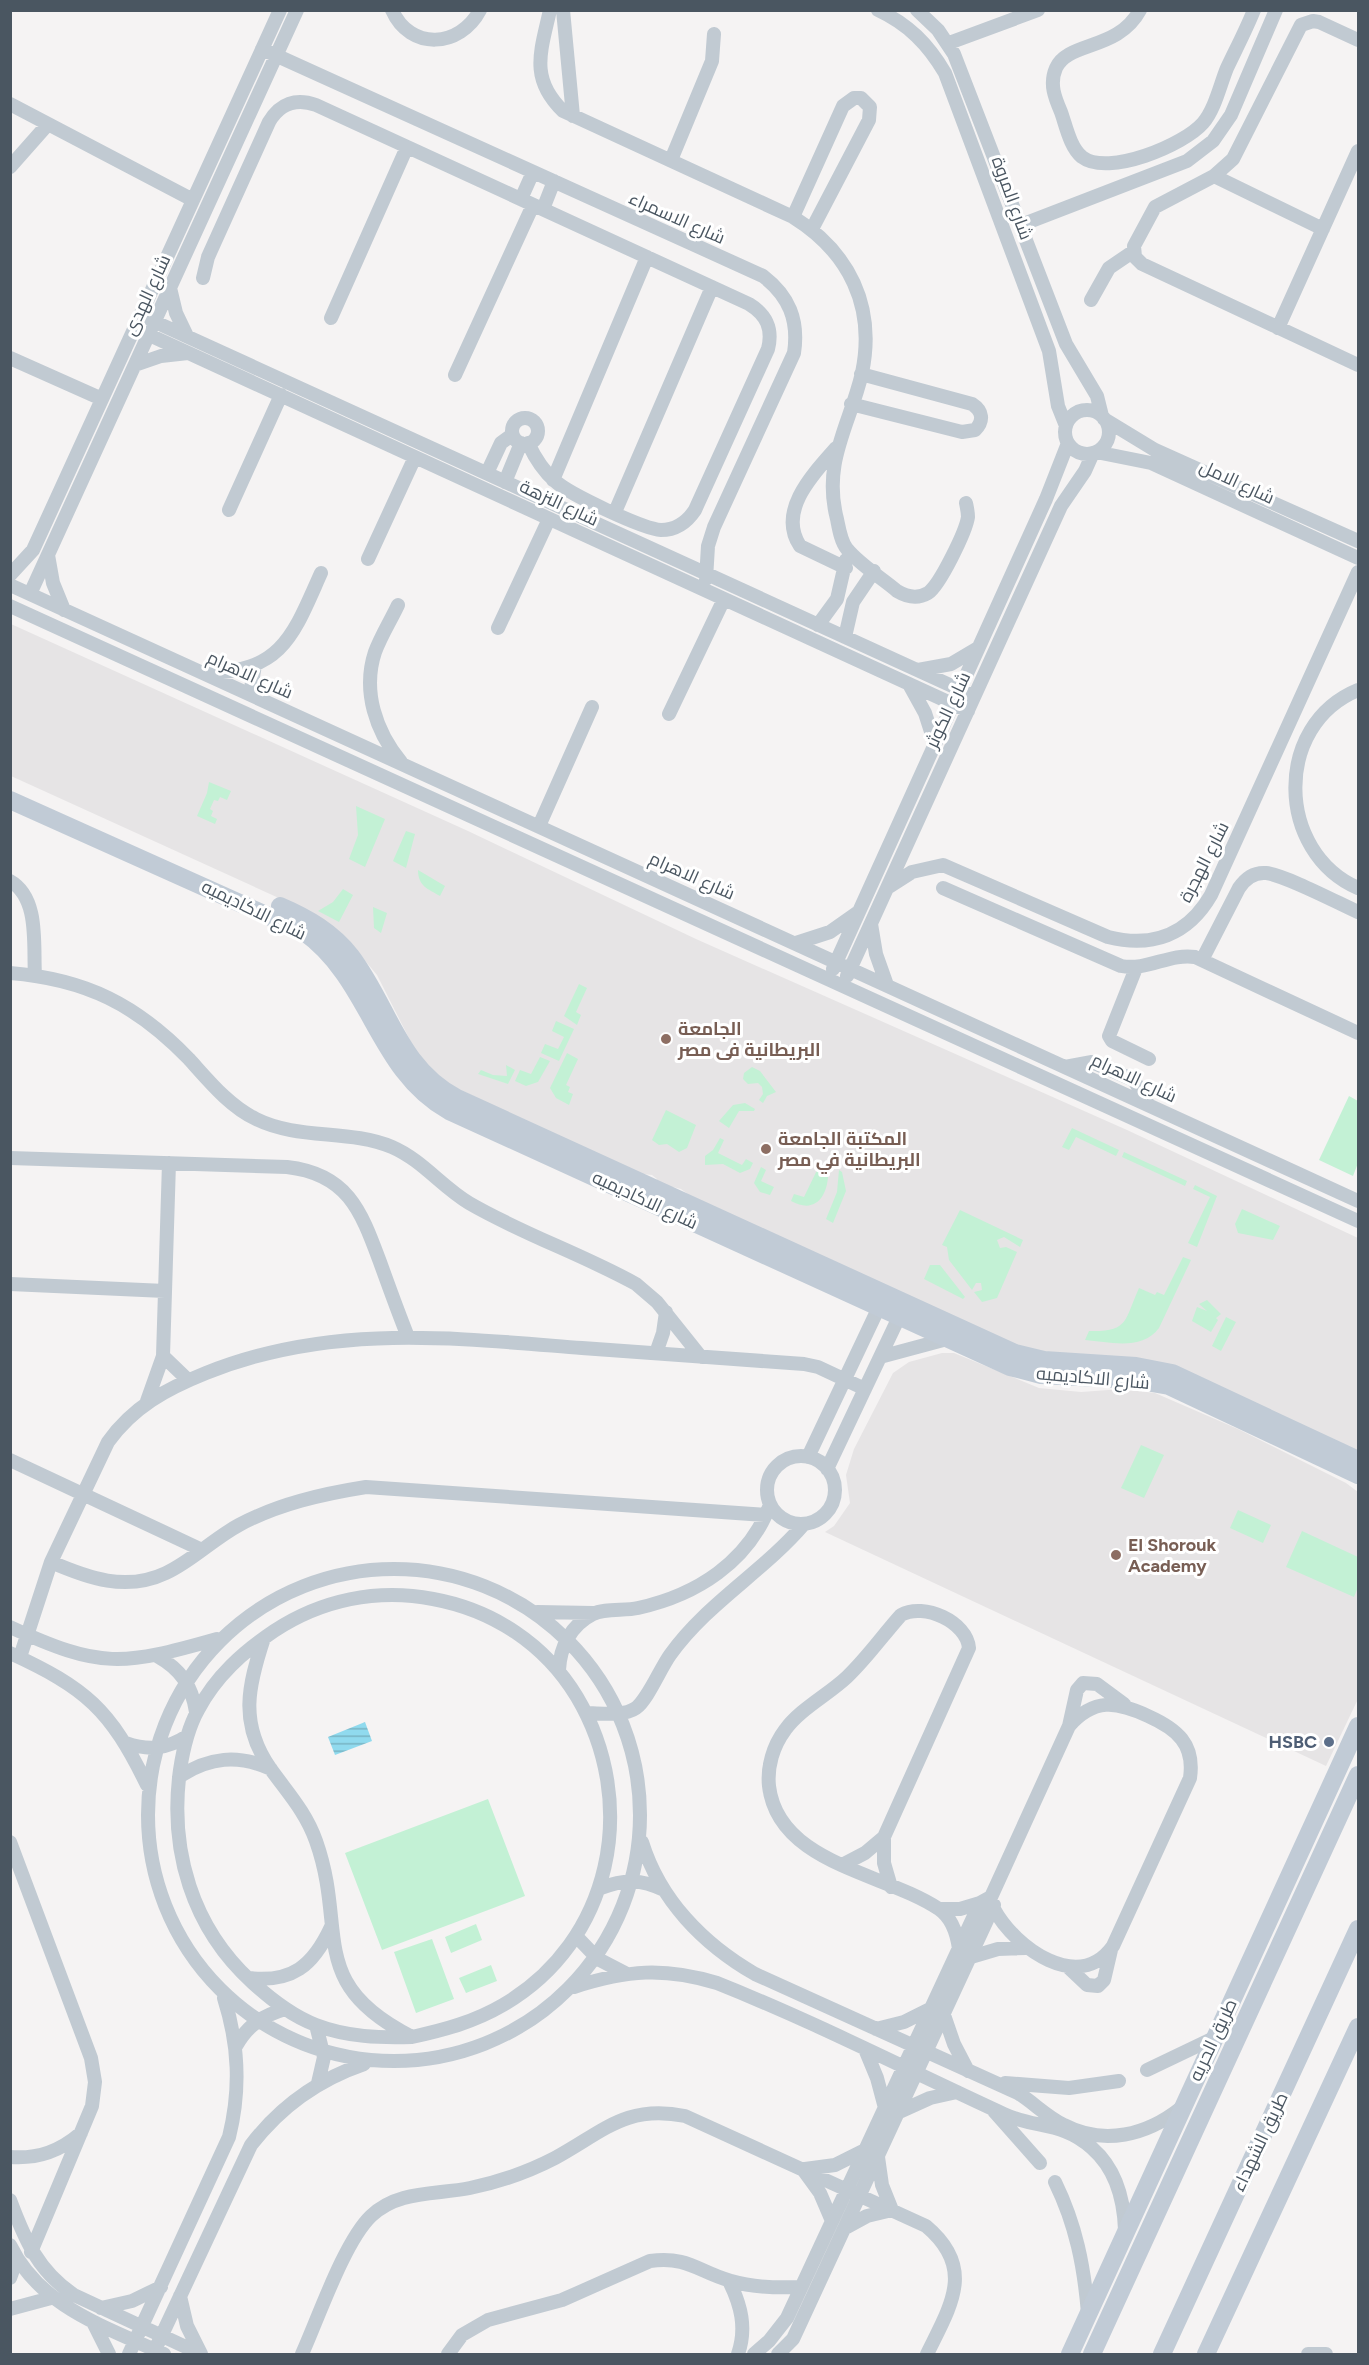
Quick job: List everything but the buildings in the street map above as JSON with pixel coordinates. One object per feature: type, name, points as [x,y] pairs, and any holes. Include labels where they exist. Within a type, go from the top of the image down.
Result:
[{"type":"street","name":"شارع الهدى","points":[[10,575],[33,550],[280,10]]},
{"type":"street","name":"شارع الهدى","points":[[30,594],[297,10]]},
{"type":"street","points":[[392,10],[404,29],[415,36],[440,41],[464,32],[480,10]]},
{"type":"street","points":[[550,10],[539,61],[540,75],[552,101],[573,116],[793,217],[812,229],[836,251],[853,279],[860,299],[866,342],[861,374],[836,448],[832,489],[834,510],[847,549],[846,568],[837,598],[818,625]]},
{"type":"street","points":[[563,10],[573,116]]},
{"type":"street","name":"شارع المروة","points":[[878,10],[906,26],[922,39],[945,73],[1049,351],[1059,406],[1066,426]]},
{"type":"street","name":"شارع المروة","points":[[917,10],[949,44],[1066,344],[1097,396],[1103,418]]},
{"type":"street","points":[[949,44],[1021,14],[1038,10]]},
{"type":"street","points":[[1140,10],[1127,29],[1115,37],[1069,55],[1059,63],[1054,75],[1055,97],[1072,142],[1079,154],[1095,163],[1108,165],[1169,147],[1199,126],[1208,116],[1254,10]]},
{"type":"street","points":[[1021,225],[1172,167],[1201,152],[1223,129],[1231,115],[1276,10]]},
{"type":"street","points":[[1358,364],[1142,264],[1134,251],[1134,246],[1155,207],[1214,176],[1228,166],[1238,152],[1301,25],[1307,22],[1319,22],[1359,40]]},
{"type":"street","points":[[671,160],[712,61],[714,34]]},
{"type":"street","name":"شارع الاسمراء","points":[[262,49],[762,276],[784,296],[795,323],[794,352],[714,527],[708,546],[705,590]]},
{"type":"street","points":[[793,217],[843,106],[854,98],[867,102],[870,107],[869,120],[812,229]]},
{"type":"street","points":[[203,278],[208,257],[264,132],[280,107],[298,101],[307,102],[712,287],[758,310],[770,328],[768,349],[690,517],[676,527],[659,530],[570,492],[553,480],[520,441]]},
{"type":"street","points":[[10,104],[193,200]]},
{"type":"street","points":[[10,167],[48,124]]},
{"type":"street","points":[[331,318],[407,147]]},
{"type":"street","points":[[1278,328],[1359,151]]},
{"type":"street","points":[[532,204],[533,172]]},
{"type":"street","points":[[1214,176],[1323,229]]},
{"type":"street","points":[[455,375],[532,204],[554,182]]},
{"type":"street","points":[[1091,300],[1108,268],[1134,251]]},
{"type":"street","points":[[553,480],[647,257]]},
{"type":"street","points":[[615,512],[712,287]]},
{"type":"street","points":[[170,288],[176,313],[187,336]]},
{"type":"street","name":"شارع النزهة","points":[[137,321],[152,328],[189,353],[968,711]]},
{"type":"street","name":"شارع النزهة","points":[[152,328],[187,336],[974,696]]},
{"type":"street","points":[[135,365],[161,356],[189,353]]},
{"type":"street","points":[[10,358],[102,399]]},
{"type":"street","points":[[851,404],[962,432],[975,430],[981,420],[978,408],[972,404],[861,374]]},
{"type":"street","points":[[229,510],[281,395]]},
{"type":"street","points":[[1089,410],[1103,418],[1108,438],[1094,452],[1076,451],[1068,443],[1066,426],[1075,414],[1089,410]]},
{"type":"street","name":"شارع الامل","points":[[1103,418],[1155,450],[1358,540]]},
{"type":"street","points":[[487,473],[501,443],[520,441]]},
{"type":"street","points":[[505,482],[520,441]]},
{"type":"street","name":"شارع الكوثر","points":[[828,980],[1046,499],[1068,443]]},
{"type":"street","points":[[836,448],[808,481],[793,513],[791,525],[800,546],[846,568]]},
{"type":"street","name":"شارع الامل","points":[[1094,452],[1151,463],[1355,556]]},
{"type":"street","name":"شارع الكوثر","points":[[842,986],[1061,506],[1085,471],[1094,452]]},
{"type":"street","points":[[368,559],[415,457]]},
{"type":"street","points":[[847,549],[904,595],[913,597],[930,591],[936,585],[965,527],[968,519],[966,503]]},
{"type":"street","points":[[498,628],[549,519]]},
{"type":"street","points":[[1355,556],[1358,540]]},
{"type":"street","points":[[48,555],[53,583],[64,610]]},
{"type":"street","points":[[845,637],[853,602],[874,571]]},
{"type":"street","name":"شارع الهجرة","points":[[887,888],[912,872],[943,865],[1108,936],[1125,941],[1160,939],[1190,923],[1211,895],[1359,572]]},
{"type":"street","points":[[202,673],[238,670],[268,659],[290,638],[321,573]]},
{"type":"street","name":"شارع الاهرام","points":[[10,585],[1359,1201]]},
{"type":"street","points":[[669,714],[724,599]]},
{"type":"street","points":[[398,605],[375,652],[371,672],[371,695],[380,730],[402,764]]},
{"type":"street","name":"شارع الاهرام","points":[[10,606],[1359,1221]]},
{"type":"street","points":[[918,670],[951,664],[979,647]]},
{"type":"street","points":[[250,694],[255,665]]},
{"type":"street","points":[[909,684],[925,713],[935,744]]},
{"type":"street","points":[[1359,690],[1336,703],[1310,732],[1301,750],[1294,789],[1302,828],[1311,846],[1337,875],[1359,888]]},
{"type":"street","points":[[539,826],[592,707]]},
{"type":"street","points":[[272,726],[280,708]]},
{"type":"street","name":"شارع الاكاديميه","points":[[10,787],[261,904]]},
{"type":"street","name":"شارع الاكاديميه","points":[[10,800],[261,904],[310,920],[342,946],[358,967],[406,1052],[433,1083],[457,1098],[562,1154],[803,1264],[1001,1347],[1042,1368]]},
{"type":"street","points":[[1202,960],[1243,881],[1258,873],[1274,875],[1359,912]]},
{"type":"street","points":[[10,881],[28,899],[35,975]]},
{"type":"street","points":[[943,888],[1115,964],[1136,968],[1180,956],[1202,960],[1359,1033]]},
{"type":"street","points":[[796,943],[830,932],[859,912]]},
{"type":"street","points":[[871,922],[876,954],[887,985]]},
{"type":"street","points":[[1101,1065],[1112,1041],[1110,1030],[1136,968]]},
{"type":"street","points":[[10,973],[35,975],[90,989],[142,1016],[165,1035],[225,1098],[255,1119],[289,1130],[364,1140],[392,1147],[418,1162],[470,1204],[627,1280],[647,1293],[666,1312],[701,1357]]},
{"type":"street","points":[[1112,1041],[1149,1059]]},
{"type":"street","points":[[1065,1067],[1087,1061],[1101,1065],[1134,1080],[1148,1104]]},
{"type":"street","points":[[10,1158],[301,1169],[315,1173],[339,1187],[358,1208],[365,1221],[408,1337]]},
{"type":"street","points":[[147,1401],[163,1356],[169,1163]]},
{"type":"street","name":"شارع الاكاديميه","points":[[803,1264],[899,1317],[1010,1367],[1154,1368],[1189,1380],[1228,1405],[1359,1475]]},
{"type":"street","points":[[10,1284],[165,1292]]},
{"type":"street","points":[[808,1456],[879,1307]]},
{"type":"street","points":[[656,1353],[663,1333],[666,1312]]},
{"type":"street","points":[[827,1468],[899,1317]]},
{"type":"street","points":[[149,1788],[114,1725],[84,1695],[50,1670],[15,1655],[27,1634],[51,1562],[108,1442],[132,1413],[147,1401],[188,1380],[250,1358],[295,1346],[332,1340],[408,1337],[804,1364],[818,1367],[865,1389]]},
{"type":"street","points":[[880,1357],[947,1339]]},
{"type":"street","points":[[163,1356],[188,1380]]},
{"type":"street","name":"شارع الاكاديميه","points":[[1228,1405],[1359,1460]]},
{"type":"street","points":[[534,1612],[621,1611],[648,1605],[699,1585],[723,1571],[740,1555],[768,1510],[767,1486],[774,1469],[789,1458],[808,1456],[827,1468],[835,1491],[832,1503],[825,1514],[804,1524],[772,1558],[706,1612],[670,1655],[642,1702],[635,1709],[620,1713],[586,1713]]},
{"type":"street","points":[[10,1460],[201,1549]]},
{"type":"street","points":[[51,1562],[84,1577],[125,1582],[166,1573],[232,1529],[271,1510],[334,1492],[366,1487],[768,1510],[784,1519],[804,1524]]},
{"type":"street","points":[[424,1575],[485,1590],[534,1612],[568,1637],[598,1672],[620,1713],[633,1769],[639,1831],[635,1880],[622,1921],[598,1959],[567,1989],[510,2026],[468,2044],[414,2058],[370,2062],[324,2057],[287,2044],[253,2023],[223,1994],[193,1950],[174,1912],[156,1851],[149,1788],[151,1749],[163,1711],[183,1676],[219,1639],[245,1620],[300,1590],[328,1581],[361,1576],[424,1575]]},
{"type":"street","points":[[366,1596],[418,1596],[455,1604],[495,1620],[519,1634],[559,1670],[586,1713],[599,1746],[608,1781],[610,1817],[608,1853],[601,1888],[576,1936],[532,1985],[505,2004],[465,2023],[412,2037],[380,2038],[349,2034],[316,2025],[285,2009],[248,1978],[222,1948],[204,1921],[185,1875],[177,1827],[179,1778],[187,1736],[196,1712],[225,1670],[264,1638],[303,1615],[337,1602],[366,1596]]},
{"type":"street","points":[[891,1887],[884,1863],[884,1837],[969,1648],[964,1632],[958,1626],[924,1610],[908,1611],[901,1615],[846,1678],[785,1729],[770,1761],[768,1778],[772,1802],[785,1827],[806,1846],[891,1887],[939,1909],[960,1909],[988,1903]]},
{"type":"street","points":[[559,1670],[560,1658],[568,1637],[595,1613]]},
{"type":"street","points":[[10,1627],[58,1649],[97,1659],[117,1660],[157,1656],[219,1639]]},
{"type":"street","points":[[264,1638],[250,1680],[248,1698],[254,1735],[271,1769],[302,1810],[313,1833],[327,1882],[334,1955],[357,1999],[382,2021],[412,2037]]},
{"type":"street","points":[[157,1656],[171,1664],[183,1676],[194,1699],[196,1712]]},
{"type":"street","points":[[778,2355],[793,2339],[971,1957],[988,1903],[1069,1726],[1077,1690],[1083,1683],[1097,1684],[1126,1706],[1177,1732],[1190,1753],[1192,1766],[1190,1778],[1113,1946],[1104,1980],[1098,1986],[1087,1985],[1069,1968],[1026,1948],[1007,1931],[988,1903]]},
{"type":"street","points":[[1069,1726],[1077,1717],[1094,1707],[1113,1704],[1126,1706]]},
{"type":"street","name":"طريق الحريه","points":[[1070,2355],[1181,2108],[1359,1726]]},
{"type":"street","points":[[126,1743],[151,1749],[176,1743],[187,1736]]},
{"type":"street","points":[[179,1778],[193,1768],[224,1758],[256,1762],[271,1769]]},
{"type":"street","name":"طريق الحريه","points":[[1092,2355],[1359,1775]]},
{"type":"street","points":[[639,1831],[645,1851],[664,1890],[701,1936],[738,1965],[1026,2098],[1065,2126],[1099,2136],[1117,2136],[1152,2128],[1181,2108]]},
{"type":"street","points":[[844,1864],[865,1853],[884,1837]]},
{"type":"street","points":[[10,1842],[94,2070],[95,2094],[82,2131],[31,2252]]},
{"type":"street","points":[[601,1888],[617,1882],[635,1880],[664,1890]]},
{"type":"street","points":[[754,2355],[779,2330],[958,1949],[988,1903]]},
{"type":"street","points":[[939,1909],[953,1927],[958,1949]]},
{"type":"street","points":[[248,1978],[278,1978],[303,1967],[322,1946],[331,1927]]},
{"type":"street","name":"طريق الشهداء","points":[[1162,2355],[1359,1929]]},
{"type":"street","points":[[576,1936],[598,1959],[625,1973]]},
{"type":"street","points":[[1069,1968],[1082,1968],[1094,1964],[1113,1946]]},
{"type":"street","points":[[971,1957],[998,1949],[1026,1948]]},
{"type":"street","points":[[567,1989],[625,1973],[674,1973],[717,1983],[990,2108],[1017,2119],[1063,2129],[1093,2148],[1105,2162],[1121,2194],[1125,2230]]},
{"type":"street","points":[[129,2355],[229,2137],[237,2083],[236,2046],[223,1994]]},
{"type":"street","points":[[236,2046],[253,2023],[268,2014],[285,2009]]},
{"type":"street","points":[[876,2029],[904,2022],[930,2009]]},
{"type":"street","points":[[944,2015],[954,2044],[968,2071]]},
{"type":"street","points":[[316,2025],[324,2057],[318,2083]]},
{"type":"street","points":[[1206,2352],[1359,2026]]},
{"type":"street","points":[[1147,2070],[1214,2038]]},
{"type":"street","points":[[865,2049],[877,2078],[885,2108]]},
{"type":"street","points":[[10,2246],[32,2280],[51,2298],[93,2322],[157,2353],[161,2336],[251,2145],[288,2104],[318,2083],[370,2062]]},
{"type":"street","points":[[1195,2078],[1215,2087]]},
{"type":"street","points":[[992,2082],[1069,2088],[1119,2081]]},
{"type":"street","points":[[899,2112],[930,2098],[957,2092]]},
{"type":"street","points":[[990,2108],[1040,2163]]},
{"type":"street","points":[[302,2352],[355,2235],[375,2212],[403,2197],[470,2188],[534,2169],[625,2117],[651,2112],[685,2116],[926,2226],[942,2239],[951,2253],[956,2269],[955,2294],[927,2355]]},
{"type":"street","points":[[10,2157],[41,2156],[57,2150],[82,2131]]},
{"type":"street","points":[[803,2169],[835,2164],[865,2150]]},
{"type":"street","points":[[878,2157],[882,2185],[892,2210]]},
{"type":"street","points":[[803,2169],[820,2193],[832,2221]]},
{"type":"street","points":[[1055,2182],[1076,2232],[1082,2259],[1088,2315]]},
{"type":"street","points":[[10,2200],[31,2252],[61,2287],[100,2308],[201,2355]]},
{"type":"street","points":[[845,2228],[867,2216],[892,2210]]},
{"type":"street","points":[[1113,2257],[1132,2266]]},
{"type":"street","points":[[10,2277],[17,2259]]},
{"type":"street","points":[[448,2355],[462,2335],[488,2320],[562,2300],[650,2261],[664,2259],[688,2262],[729,2281],[765,2287],[801,2287]]},
{"type":"street","points":[[729,2281],[739,2301],[743,2322],[738,2355]]},
{"type":"street","points":[[100,2308],[132,2301],[161,2287]]},
{"type":"street","points":[[180,2296],[188,2326],[201,2355]]},
{"type":"street","points":[[10,2308],[51,2298]]},
{"type":"street","points":[[93,2322],[109,2355]]},
{"type":"street","points":[[792,2355],[793,2339]]},
{"type":"street","points":[[1308,2355],[1326,2355]]},
{"type":"shaded area","name":"الجامعة البريطانية فى مصر","points":[[11,624],[468,831],[696,939],[1127,1130],[1358,1238],[1358,1451],[1033,1352],[697,1201],[681,1189],[673,1187],[672,1189],[656,1182],[657,1179],[652,1175],[633,1173],[442,1081],[416,1052],[377,975],[357,951],[303,909],[11,776]]},
{"type":"shaded area","name":"El Shorouk Academy","points":[[942,1353],[954,1353],[1039,1388],[1081,1392],[1122,1389],[1155,1393],[1238,1429],[1346,1483],[1358,1492],[1358,1699],[1326,1766],[825,1532],[834,1526],[850,1503],[846,1475],[854,1449],[893,1373],[909,1362]]},
{"type":"green space","points":[[209,782],[231,791],[227,800],[220,797],[218,801],[214,800],[210,809],[213,811],[211,816],[217,819],[215,824],[197,816]]},
{"type":"green space","points":[[356,806],[385,819],[365,867],[349,859],[358,835]]},
{"type":"green space","points":[[406,831],[415,834],[406,868],[393,861]]},
{"type":"green space","points":[[418,870],[445,886],[440,896],[422,883]]},
{"type":"green space","points":[[343,889],[353,895],[339,922],[318,911],[333,902]]},
{"type":"green space","points":[[373,907],[387,913],[381,933],[374,928]]},
{"type":"green space","points":[[579,984],[587,988],[576,1012],[581,1015],[577,1025],[564,1016]]},
{"type":"green space","points":[[556,1021],[574,1029],[559,1061],[541,1053],[545,1044],[558,1049],[564,1037],[552,1031]]},
{"type":"green space","points":[[567,1053],[578,1059],[566,1085],[570,1087],[568,1092],[573,1094],[569,1105],[556,1098],[550,1088]]},
{"type":"green space","points":[[540,1057],[550,1061],[538,1082],[526,1086],[515,1081],[520,1070],[531,1074]]},
{"type":"green space","points":[[506,1065],[515,1070],[508,1084],[478,1074],[481,1070],[493,1075],[507,1076]]},
{"type":"green space","points":[[752,1067],[760,1071],[776,1092],[767,1096],[763,1103],[759,1100],[763,1094],[762,1087],[758,1083],[748,1084],[743,1079],[744,1073]]},
{"type":"green space","points":[[1349,1096],[1358,1101],[1358,1163],[1353,1176],[1319,1160]]},
{"type":"green space","points":[[745,1103],[755,1109],[754,1111],[739,1111],[729,1128],[719,1121],[733,1105]]},
{"type":"green space","points":[[666,1110],[696,1125],[687,1148],[679,1152],[667,1144],[659,1145],[652,1140]]},
{"type":"green space","points":[[1072,1128],[1119,1150],[1116,1156],[1076,1137],[1069,1150],[1062,1147]]},
{"type":"green space","points":[[720,1138],[724,1140],[718,1153],[742,1165],[746,1159],[753,1163],[750,1169],[740,1173],[723,1164],[705,1165],[705,1156],[713,1150]]},
{"type":"green space","points":[[1124,1152],[1187,1181],[1185,1186],[1122,1157]]},
{"type":"green space","points":[[820,1164],[828,1167],[828,1176],[827,1185],[820,1199],[808,1206],[791,1201],[794,1194],[804,1197]]},
{"type":"green space","points":[[761,1167],[766,1170],[761,1181],[774,1187],[770,1195],[760,1192],[754,1183]]},
{"type":"green space","points":[[839,1170],[842,1172],[846,1191],[833,1223],[826,1219],[837,1192]]},
{"type":"green space","points":[[1195,1185],[1217,1196],[1197,1247],[1188,1243],[1210,1197],[1193,1189]]},
{"type":"green space","points":[[1242,1209],[1280,1226],[1273,1240],[1238,1233],[1235,1224]]},
{"type":"green space","points":[[960,1210],[1023,1240],[1020,1247],[1004,1237],[997,1240],[1000,1248],[1006,1247],[1017,1252],[997,1298],[982,1302],[974,1292],[982,1290],[981,1283],[976,1283],[972,1290],[949,1260],[947,1247],[942,1245]]},
{"type":"green space","points":[[1183,1257],[1191,1260],[1159,1328],[1152,1335],[1144,1340],[1125,1343],[1085,1340],[1089,1331],[1118,1327],[1127,1316],[1139,1288],[1155,1295],[1157,1292],[1164,1295]]},
{"type":"green space","points":[[930,1265],[940,1265],[965,1297],[963,1299],[924,1279]]},
{"type":"green space","points":[[1207,1300],[1221,1314],[1216,1318],[1218,1320],[1211,1332],[1192,1321],[1197,1307],[1207,1311],[1199,1304]]},
{"type":"green space","points":[[1226,1317],[1236,1322],[1221,1351],[1212,1346]]},
{"type":"green space","points":[[1141,1445],[1164,1455],[1144,1498],[1121,1488]]},
{"type":"green space","points":[[1238,1510],[1271,1525],[1263,1543],[1230,1528]]},
{"type":"green space","points":[[1302,1531],[1358,1557],[1358,1587],[1354,1597],[1286,1567]]},
{"type":"green space","points":[[488,1799],[525,1896],[382,1950],[345,1853]]},
{"type":"green space","points":[[476,1924],[482,1940],[451,1953],[445,1937]]},
{"type":"green space","points":[[432,1939],[454,1999],[416,2013],[394,1952]]},
{"type":"green space","points":[[491,1965],[497,1981],[466,1993],[459,1978]]},
{"type":"water","points":[[365,1722],[372,1741],[335,1755],[328,1737]]},
{"type":"place","name":"الجامعة البريطانية فى مصر","points":[[666,1039]]},
{"type":"place","name":"المكتبة الجامعة البريطانية في مصر","points":[[766,1149]]},
{"type":"place","name":"El Shorouk Academy","points":[[1116,1555]]},
{"type":"place","name":"HSBC","points":[[1329,1742]]}]
